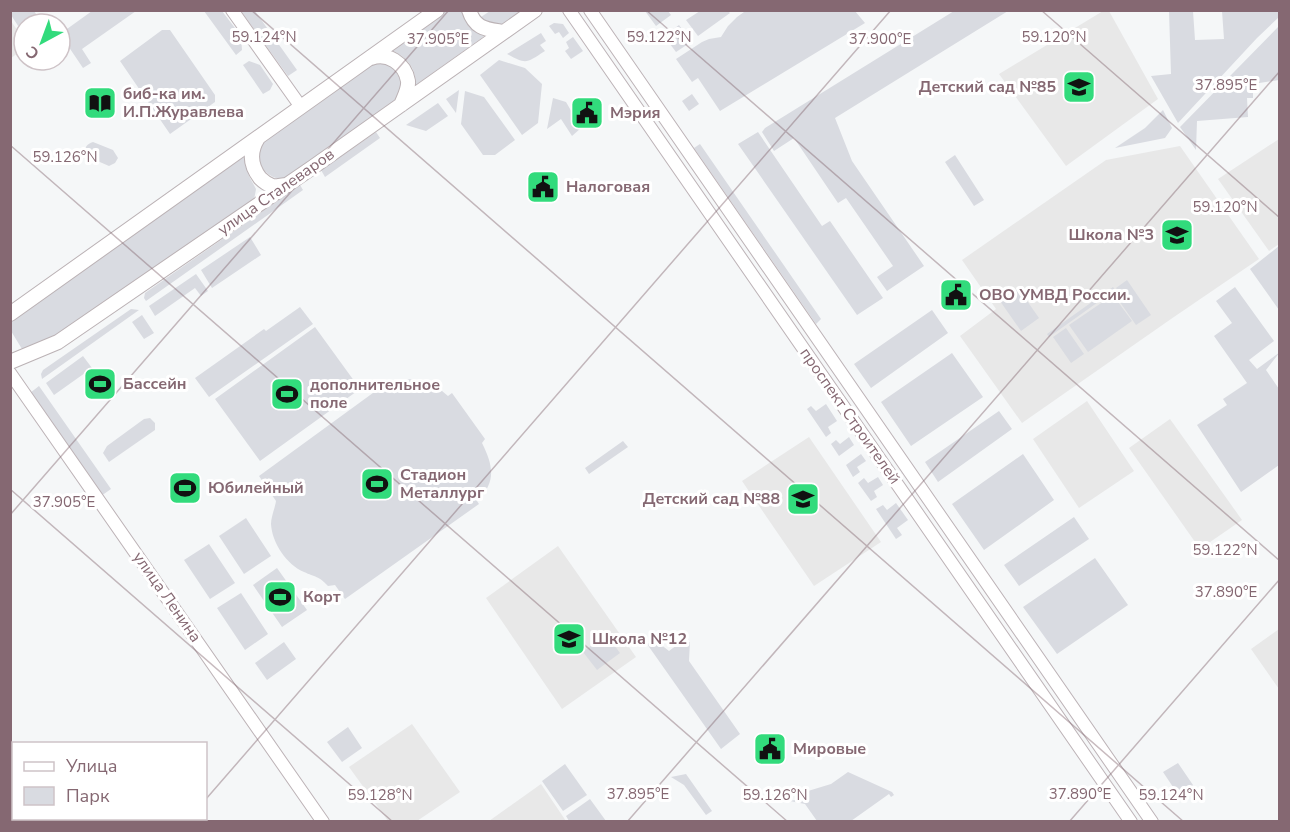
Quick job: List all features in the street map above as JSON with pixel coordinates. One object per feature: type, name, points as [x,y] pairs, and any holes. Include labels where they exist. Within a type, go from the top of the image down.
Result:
[{"type":"main road","points":[[232,10],[301,107]]},
{"type":"main road","points":[[10,314],[437,10]]},
{"type":"main road","points":[[469,10],[472,20],[483,29],[503,32]]},
{"type":"main road","name":"улица Сталеваров","points":[[10,362],[58,342],[287,185],[535,10]]},
{"type":"main road","name":"проспект Строителей","points":[[569,10],[1131,822]]},
{"type":"main road","name":"проспект Строителей","points":[[590,10],[1152,822]]},
{"type":"main road","points":[[368,59],[379,55],[389,57],[403,68],[408,81],[401,105]]},
{"type":"main road","points":[[258,138],[252,156],[256,172],[264,182],[274,186],[287,185]]},
{"type":"main road","name":"улица Ленина","points":[[10,373],[323,822]]},
{"type":"shaded area","name":"Детский сад №85","points":[[1103,11],[1109,11],[1158,99],[1066,166],[999,74]]},
{"type":"shaded area","points":[[11,21],[12,57],[11,58]]},
{"type":"shaded area","points":[[1279,139],[1279,244],[1269,251],[1218,179]]},
{"type":"shaded area","points":[[1180,146],[1259,259],[1022,423],[960,336],[996,309],[962,260],[1106,160]]},
{"type":"shaded area","points":[[1087,401],[1134,471],[1079,508],[1033,439]]},
{"type":"shaded area","points":[[1170,419],[1242,520],[1200,549],[1129,448]]},
{"type":"shaded area","name":"Детский сад №88","points":[[809,437],[881,542],[814,586],[742,481]]},
{"type":"shaded area","name":"Школа №12","points":[[558,546],[636,657],[562,709],[486,598]]},
{"type":"shaded area","points":[[1279,629],[1279,689],[1251,649]]},
{"type":"shaded area","points":[[412,724],[460,792],[417,821],[388,821],[349,767]]},
{"type":"shaded area","points":[[541,784],[566,821],[489,821]]},
{"type":"green space","points":[[758,10],[855,11],[865,23],[720,111],[698,78],[692,82],[676,59],[702,42],[721,37],[728,26],[744,12]]},
{"type":"green space","points":[[10,11],[35,12],[12,12],[12,17]]},
{"type":"green space","points":[[92,11],[136,11],[82,49],[91,63],[83,68],[72,52],[72,25]]},
{"type":"green space","points":[[204,11],[222,11],[241,36],[242,50],[236,55]]},
{"type":"green space","points":[[241,11],[255,11],[297,70],[288,76]]},
{"type":"green space","points":[[445,11],[462,11],[471,26],[486,35],[416,85],[412,67],[390,49]]},
{"type":"green space","points":[[490,11],[525,11],[501,28],[478,19]]},
{"type":"green space","points":[[645,11],[668,11],[671,15],[656,26]]},
{"type":"green space","points":[[700,11],[728,11],[730,13],[698,36],[686,20]]},
{"type":"green space","points":[[954,11],[1008,11],[835,118],[852,161],[924,266],[887,291],[877,277],[893,266],[846,198],[838,203],[794,138],[774,151],[762,132]]},
{"type":"green space","points":[[1169,11],[1193,11],[1195,40],[1224,39],[1222,11],[1279,11],[1279,17],[1178,123],[1151,76],[1171,74]]},
{"type":"green space","points":[[554,23],[563,24],[569,33],[563,38],[559,32],[555,34],[549,26]]},
{"type":"green space","points":[[679,25],[691,42],[676,52],[664,36]]},
{"type":"green space","points":[[1279,26],[1279,80],[1253,84],[1253,98],[1247,98],[1248,117],[1197,121],[1196,150],[1180,127]]},
{"type":"green space","points":[[162,30],[170,30],[215,95],[215,102],[170,134],[120,61]]},
{"type":"green space","points":[[541,33],[546,41],[540,45],[545,51],[534,58],[523,61],[507,54]]},
{"type":"green space","points":[[573,37],[583,51],[571,59],[565,51],[569,48],[566,42]]},
{"type":"green space","points":[[499,60],[525,68],[542,84],[538,123],[522,135],[480,75]]},
{"type":"green space","points":[[249,61],[260,65],[273,84],[270,90],[263,94],[243,65]]},
{"type":"green space","points":[[370,63],[388,63],[398,71],[402,80],[402,89],[398,100],[284,180],[264,171],[260,154],[264,139]]},
{"type":"green space","points":[[459,90],[456,113],[446,99]]},
{"type":"green space","points":[[465,91],[484,97],[515,140],[495,155],[483,155],[461,124]]},
{"type":"green space","points":[[692,94],[699,104],[689,111],[682,101]]},
{"type":"green space","points":[[553,98],[566,102],[581,128],[572,136],[561,119],[547,129]]},
{"type":"green space","points":[[438,103],[448,116],[426,131],[406,125]]},
{"type":"green space","points":[[1163,110],[1172,128],[1165,138],[1115,148],[1145,128]]},
{"type":"green space","points":[[376,132],[380,138],[325,177],[321,170]]},
{"type":"green space","points":[[758,132],[822,226],[830,221],[883,298],[857,315],[738,144]]},
{"type":"green space","points":[[93,142],[113,150],[118,158],[115,163],[109,166],[86,156],[84,153],[86,147]]},
{"type":"green space","points":[[700,144],[821,319],[816,324],[694,148]]},
{"type":"green space","points":[[955,155],[984,200],[974,206],[945,162]]},
{"type":"green space","points":[[244,157],[249,176],[256,189],[254,200],[55,340],[22,349],[11,331],[10,323],[20,314]]},
{"type":"green space","points":[[300,185],[303,190],[146,301],[145,293]]},
{"type":"green space","points":[[250,237],[261,255],[212,288],[201,270]]},
{"type":"green space","points":[[1279,246],[1279,310],[1250,269]]},
{"type":"green space","points":[[196,274],[208,291],[201,296],[195,288],[155,316],[149,306]]},
{"type":"green space","points":[[1127,280],[1151,315],[1136,325],[1117,298],[1121,295],[1116,288]]},
{"type":"green space","points":[[1113,287],[1115,290],[1049,337],[1047,334]]},
{"type":"green space","points":[[1235,287],[1274,341],[1249,360],[1257,369],[1280,352],[1266,370],[1279,389],[1279,465],[1241,492],[1197,425],[1227,405],[1223,399],[1247,383],[1214,336],[1232,323],[1216,301]]},
{"type":"green space","points":[[1018,288],[1039,318],[1021,331],[1000,301]]},
{"type":"green space","points":[[1113,295],[1132,321],[1088,352],[1069,325]]},
{"type":"green space","points":[[300,307],[313,324],[209,397],[195,378],[264,329],[266,331]]},
{"type":"green space","points":[[131,309],[139,310],[42,379],[43,370]]},
{"type":"green space","points":[[932,310],[948,333],[871,388],[854,364]]},
{"type":"green space","points":[[142,315],[154,333],[144,339],[132,322]]},
{"type":"green space","name":"дополнительное поле","points":[[315,327],[360,389],[260,461],[215,399]]},
{"type":"green space","points":[[1066,328],[1084,354],[1071,363],[1053,337]]},
{"type":"green space","points":[[952,353],[983,397],[911,446],[881,402]]},
{"type":"green space","points":[[83,356],[92,368],[54,395],[46,383]]},
{"type":"green space","name":"Стадион Металлург","points":[[406,379],[429,383],[448,396],[452,393],[485,439],[482,443],[491,466],[490,480],[488,487],[477,501],[479,504],[345,599],[335,585],[328,586],[319,578],[298,569],[286,559],[277,546],[272,531],[271,524],[276,501],[259,476],[388,382],[393,388]]},
{"type":"green space","points":[[39,386],[111,489],[101,496],[30,393]]},
{"type":"green space","points":[[826,404],[837,421],[828,427],[831,433],[826,437],[807,409],[811,406],[816,411]]},
{"type":"green space","points":[[999,411],[1012,429],[938,482],[925,462]]},
{"type":"green space","points":[[150,418],[155,423],[155,430],[109,462],[103,453],[107,446],[144,419]]},
{"type":"green space","points":[[849,437],[854,445],[839,456],[831,444],[836,440],[840,444]]},
{"type":"green space","points":[[623,441],[628,447],[589,474],[585,468]]},
{"type":"green space","points":[[861,454],[866,461],[857,467],[860,472],[853,477],[846,465]]},
{"type":"green space","points":[[1023,454],[1054,500],[984,550],[952,504]]},
{"type":"green space","points":[[878,477],[883,485],[874,491],[877,497],[871,501],[858,483],[864,478],[868,483]]},
{"type":"green space","points":[[896,503],[908,520],[897,528],[902,535],[896,539],[876,509],[883,505],[887,510]]},
{"type":"green space","points":[[1074,517],[1089,539],[1019,586],[1004,565]]},
{"type":"green space","name":"Корт","points":[[246,518],[271,556],[244,574],[219,536]]},
{"type":"green space","points":[[209,544],[235,583],[210,599],[184,560]]},
{"type":"green space","points":[[1095,558],[1128,605],[1057,654],[1023,607]]},
{"type":"green space","name":"Корт","points":[[277,568],[307,610],[282,627],[253,585]]},
{"type":"green space","name":"Корт","points":[[241,593],[268,634],[245,650],[217,608]]},
{"type":"green space","points":[[606,634],[620,653],[597,670],[583,652]]},
{"type":"green space","points":[[655,640],[669,651],[681,642],[690,642],[689,661],[740,734],[721,749],[647,644]]},
{"type":"green space","points":[[284,642],[296,659],[267,680],[255,663]]},
{"type":"green space","points":[[348,727],[362,748],[342,762],[327,742]]},
{"type":"green space","points":[[1178,763],[1193,785],[1179,796],[1163,772]]},
{"type":"green space","points":[[565,764],[587,795],[563,811],[542,781]]},
{"type":"green space","points":[[848,772],[894,795],[891,797],[889,794],[851,821],[817,821],[805,804],[790,801],[808,791],[831,784]]},
{"type":"green space","points":[[686,774],[712,811],[706,815],[684,785],[671,777]]},
{"type":"green space","points":[[11,784],[12,820],[30,820],[11,821]]},
{"type":"green space","points":[[590,799],[606,821],[569,821],[566,816]]},
{"type":"place","name":"Детский сад №85","points":[[1079,87]]},
{"type":"place","name":"биб-ка им. И.П.Журавлева","points":[[100,103]]},
{"type":"place","name":"Мэрия","points":[[587,113]]},
{"type":"place","name":"Налоговая","points":[[543,187]]},
{"type":"place","name":"Школа №3","points":[[1177,235]]},
{"type":"place","name":"ОВО УМВД России.","points":[[956,295]]},
{"type":"place","name":"Бассейн","points":[[100,384]]},
{"type":"place","name":"дополнительное поле","points":[[287,394]]},
{"type":"place","name":"Стадион Металлург","points":[[377,484]]},
{"type":"place","name":"Юбилейный","points":[[185,488]]},
{"type":"place","name":"Детский сад №88","points":[[803,499]]},
{"type":"place","name":"Корт","points":[[280,597]]},
{"type":"place","name":"Школа №12","points":[[569,639]]},
{"type":"place","name":"Мировые","points":[[770,749]]}]
